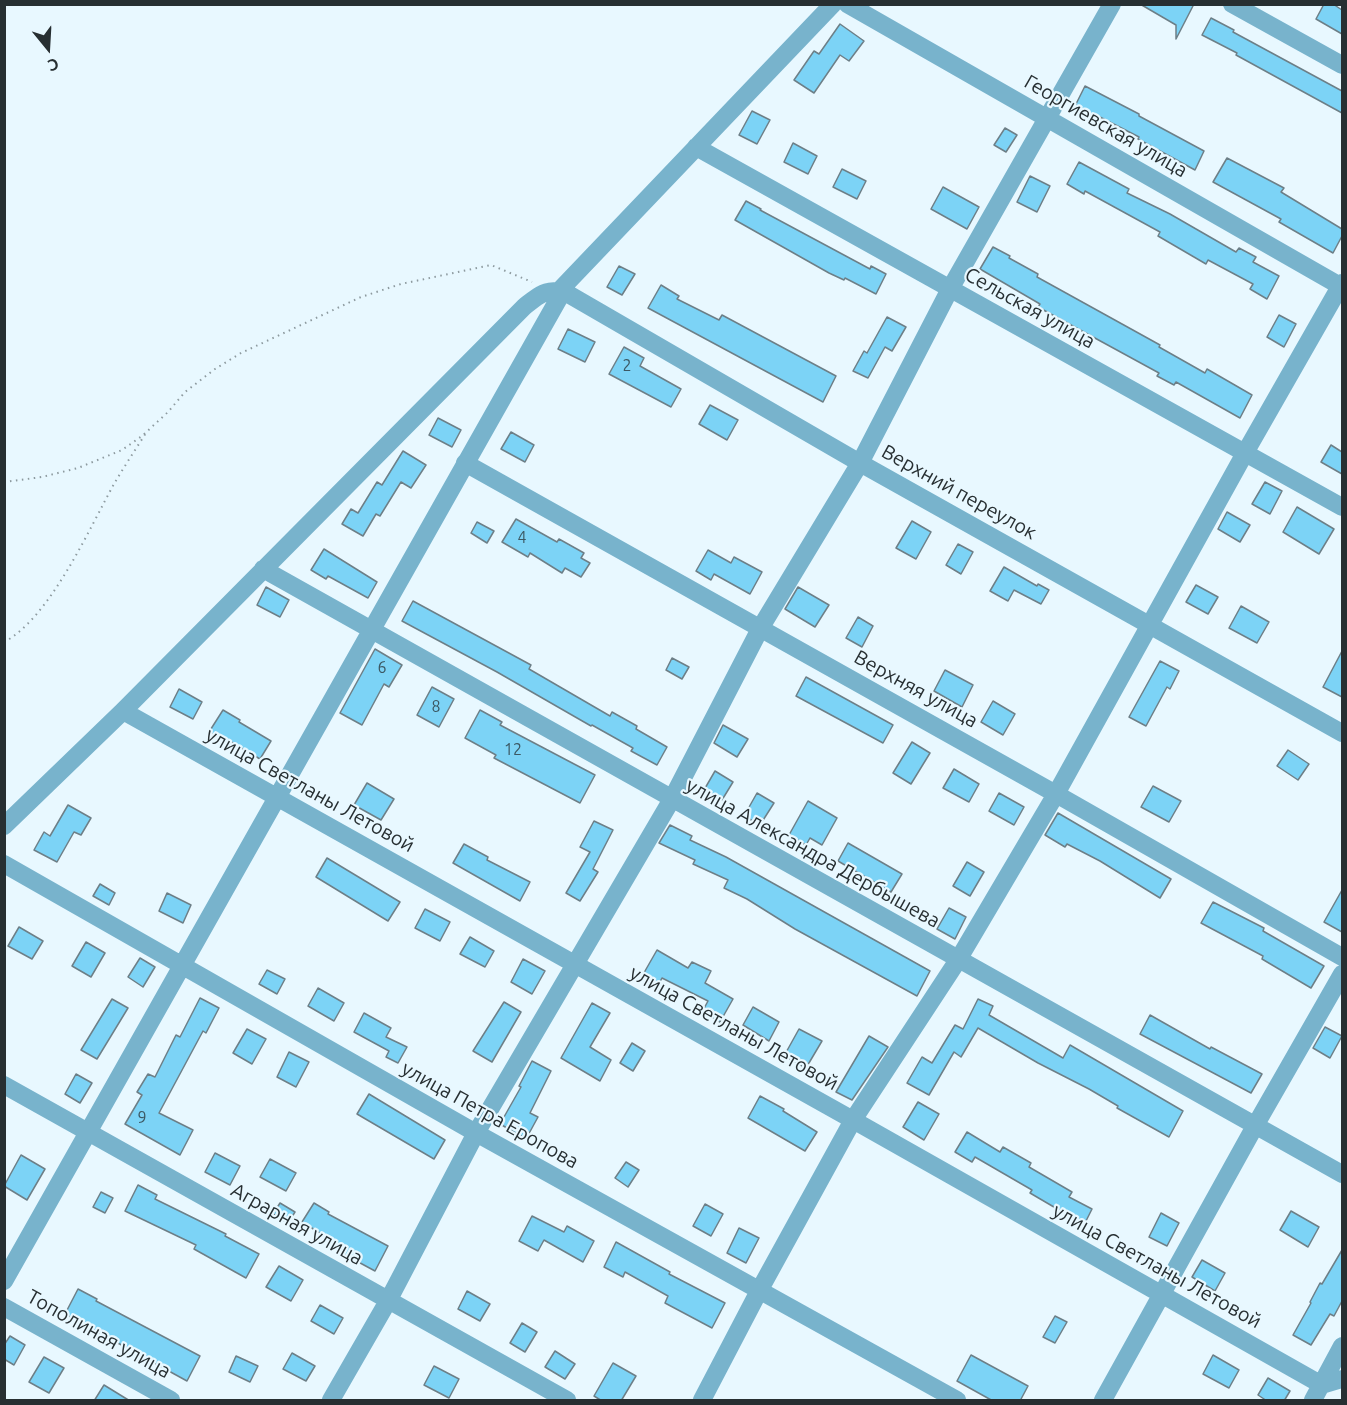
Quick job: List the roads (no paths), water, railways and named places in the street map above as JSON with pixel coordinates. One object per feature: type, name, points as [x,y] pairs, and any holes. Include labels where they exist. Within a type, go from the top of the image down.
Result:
[{"type":"street","points":[[4,1281],[372,631],[559,291],[833,4]]},
{"type":"street","name":"Георгиевская улица","points":[[847,4],[1342,285]]},
{"type":"street","points":[[331,1401],[388,1300],[476,1133],[672,799],[760,627],[860,463],[950,289],[1112,4]]},
{"type":"street","points":[[1232,4],[1342,65]]},
{"type":"street","name":"Сельская улица","points":[[696,147],[1342,507]]},
{"type":"street","points":[[702,1401],[759,1291],[853,1120],[958,960],[1056,794],[1245,453],[1342,285]]},
{"type":"street","points":[[4,826],[123,711],[524,307],[540,294],[559,291]]},
{"type":"street","name":"Верхний переулок","points":[[559,291],[860,463],[1342,733]]},
{"type":"street","name":"Верхняя улица","points":[[465,463],[760,627],[1342,957]]},
{"type":"street","name":"улица Александра Дербышева","points":[[263,569],[1342,1174]]},
{"type":"street","name":"улица Светланы Летовой","points":[[123,711],[1162,1295],[1317,1393]]},
{"type":"street","name":"улица Петра Еропова","points":[[4,864],[476,1133],[957,1401]]},
{"type":"street","points":[[1103,1401],[1342,974]]},
{"type":"street","name":"Аграрная улица","points":[[4,1085],[567,1401]]},
{"type":"street","name":"Тополиная улица","points":[[4,1307],[171,1401]]},
{"type":"street","points":[[1317,1393],[1342,1346]]},
{"type":"street","points":[[1317,1393],[1342,1379]]}]
